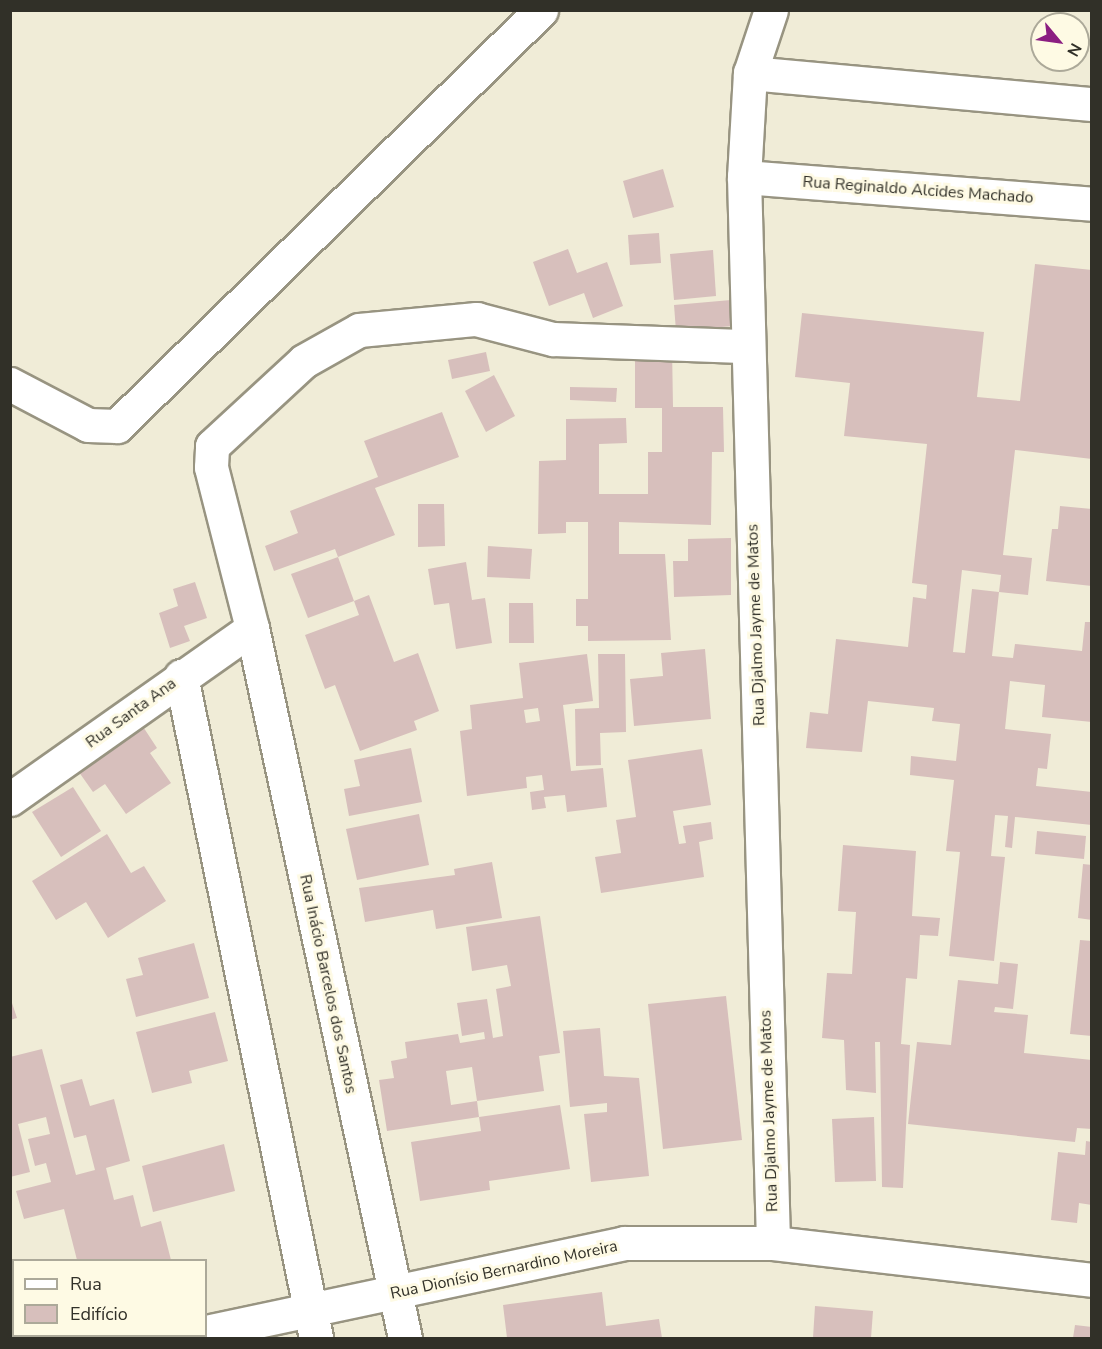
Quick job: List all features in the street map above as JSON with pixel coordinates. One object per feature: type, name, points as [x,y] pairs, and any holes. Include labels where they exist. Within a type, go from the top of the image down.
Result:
[{"type":"street","points":[[10,384],[88,425],[117,426],[541,10]]},
{"type":"street","name":"Rua Djalmo Jayme de Matos","points":[[771,10],[750,73],[744,177],[773,1243]]},
{"type":"street","points":[[750,73],[1092,104]]},
{"type":"street","name":"Rua Reginaldo Alcides Machado","points":[[744,177],[1092,204]]},
{"type":"street","name":"Rua Inácio Barcelos dos Santos","points":[[405,1338],[252,628],[211,467],[212,446],[304,361],[359,330],[440,319],[476,319],[553,339],[748,346]]},
{"type":"street","name":"Rua Santa Ana","points":[[10,799],[252,628]]},
{"type":"street","points":[[181,676],[313,1323]]},
{"type":"street","name":"Rua Dionísio Bernardino Moreira","points":[[207,1332],[313,1323],[395,1295],[624,1243],[773,1243],[1092,1280]]},
{"type":"building","points":[[663,169],[674,207],[633,218],[623,181]]},
{"type":"building","points":[[659,233],[661,263],[630,265],[628,235]]},
{"type":"building","points":[[568,249],[577,273],[607,262],[623,306],[593,318],[584,293],[549,306],[533,262]]},
{"type":"building","points":[[713,250],[716,296],[674,300],[670,254]]},
{"type":"building","points":[[1035,264],[1092,270],[1092,459],[1015,450],[1003,555],[1032,558],[1028,595],[999,592],[992,656],[1013,658],[1015,644],[1082,651],[1085,622],[1092,622],[1092,722],[1042,717],[1045,685],[1010,681],[1005,729],[1051,734],[1047,769],[1038,768],[1036,786],[1092,792],[1092,825],[1015,817],[1012,848],[1005,847],[1008,816],[995,815],[991,856],[1005,857],[994,961],[949,956],[960,852],[946,851],[954,780],[910,775],[911,756],[956,761],[960,724],[932,721],[934,708],[868,701],[862,752],[806,748],[810,712],[828,714],[836,639],[908,647],[913,597],[926,599],[927,585],[912,583],[927,444],[844,436],[850,383],[795,377],[802,313],[984,332],[977,397],[1020,401]],"holes":[[[962,570],[1001,575],[999,592],[972,589],[965,653],[953,652]]]},
{"type":"building","points":[[731,300],[733,326],[676,331],[674,305]]},
{"type":"building","points":[[672,347],[673,407],[723,407],[724,452],[712,452],[711,525],[619,522],[619,554],[665,554],[671,640],[588,641],[588,626],[576,626],[576,599],[588,599],[588,522],[566,522],[566,533],[538,534],[539,461],[566,460],[566,419],[626,418],[627,443],[599,444],[599,494],[648,494],[648,452],[662,452],[662,408],[635,408],[635,348]]},
{"type":"building","points":[[486,352],[490,371],[452,379],[448,360]]},
{"type":"building","points":[[494,375],[515,416],[486,432],[465,391]]},
{"type":"building","points":[[570,387],[617,388],[616,402],[570,400]]},
{"type":"building","points":[[442,412],[459,457],[375,488],[395,535],[338,557],[335,549],[274,571],[265,546],[298,533],[290,511],[378,477],[364,441]]},
{"type":"building","points":[[418,504],[444,504],[445,546],[418,547]]},
{"type":"building","points":[[1060,506],[1092,509],[1092,586],[1046,581],[1052,529],[1058,529]]},
{"type":"building","points":[[731,538],[731,595],[674,597],[673,561],[688,561],[688,539]]},
{"type":"building","points":[[488,546],[532,549],[530,579],[487,577]]},
{"type":"building","points":[[338,557],[354,601],[308,618],[291,574]]},
{"type":"building","points":[[466,562],[472,600],[485,598],[492,643],[456,649],[449,603],[434,605],[428,569]]},
{"type":"building","points":[[195,582],[207,618],[184,626],[190,641],[170,648],[159,613],[178,606],[173,589]]},
{"type":"building","points":[[369,595],[394,662],[418,653],[439,711],[414,721],[417,730],[360,751],[335,685],[325,689],[305,635],[359,615],[354,601]]},
{"type":"building","points":[[509,603],[533,603],[534,643],[509,643]]},
{"type":"building","points":[[705,649],[711,719],[634,726],[630,679],[663,676],[661,653]]},
{"type":"building","points":[[587,654],[593,701],[563,705],[571,771],[603,768],[607,807],[567,812],[565,795],[544,797],[546,808],[532,810],[530,792],[544,790],[542,775],[526,777],[527,788],[467,796],[460,731],[472,729],[470,705],[523,698],[519,663]],"holes":[[[538,708],[540,721],[526,723],[524,710]]]},
{"type":"building","points":[[598,654],[625,654],[626,732],[600,733],[601,765],[576,766],[575,709],[599,708]]},
{"type":"building","points":[[134,713],[157,748],[150,753],[171,783],[126,814],[105,784],[93,792],[69,758]]},
{"type":"building","points":[[411,748],[422,802],[349,816],[344,789],[360,786],[354,760]]},
{"type":"building","points":[[702,749],[711,805],[673,811],[679,844],[686,843],[683,826],[711,822],[713,839],[699,842],[704,877],[601,893],[595,857],[621,853],[616,820],[636,817],[628,760]]},
{"type":"building","points":[[73,787],[101,831],[61,857],[32,812]]},
{"type":"building","points":[[419,814],[429,865],[357,880],[346,829]]},
{"type":"building","points":[[1037,831],[1086,836],[1084,859],[1035,854]]},
{"type":"building","points":[[107,834],[131,873],[144,866],[166,901],[108,938],[86,902],[56,920],[32,881]]},
{"type":"building","points":[[843,845],[916,851],[912,916],[940,918],[938,936],[920,935],[917,979],[906,978],[901,1044],[910,1045],[903,1188],[882,1187],[880,1042],[875,1042],[876,1093],[846,1090],[844,1040],[822,1038],[827,973],[852,974],[856,912],[838,911]]},
{"type":"building","points":[[492,862],[502,918],[436,929],[433,910],[365,922],[359,888],[455,875],[454,869]]},
{"type":"building","points":[[1083,864],[1092,865],[1092,920],[1078,918]]},
{"type":"building","points":[[540,916],[560,1053],[539,1056],[544,1091],[477,1101],[479,1117],[387,1131],[379,1080],[394,1078],[391,1061],[407,1058],[405,1042],[458,1034],[460,1043],[485,1039],[484,1032],[462,1036],[457,1003],[487,999],[493,1038],[503,1036],[496,989],[511,986],[507,965],[472,971],[466,927]],"holes":[[[472,1067],[477,1101],[451,1105],[446,1071]]]},
{"type":"building","points":[[1080,940],[1092,941],[1092,1036],[1070,1034]]},
{"type":"building","points":[[194,943],[209,998],[136,1017],[126,979],[143,975],[138,958]]},
{"type":"building","points":[[1000,962],[1018,964],[1013,1009],[995,1007],[994,1012],[1028,1015],[1024,1053],[1092,1060],[1092,1129],[1077,1128],[1075,1142],[908,1124],[917,1042],[951,1045],[958,980],[998,984]]},
{"type":"building","points":[[726,996],[742,1140],[663,1149],[648,1004]]},
{"type":"building","points":[[10,1001],[17,1018],[10,1020]]},
{"type":"building","points":[[215,1012],[228,1061],[189,1071],[192,1083],[152,1093],[136,1032]]},
{"type":"building","points":[[600,1028],[604,1076],[639,1078],[649,1176],[591,1182],[584,1114],[607,1112],[607,1103],[570,1107],[563,1031]]},
{"type":"building","points":[[42,1049],[76,1175],[95,1170],[86,1135],[74,1138],[60,1085],[82,1079],[90,1106],[114,1099],[130,1161],[106,1168],[114,1200],[133,1195],[141,1227],[161,1221],[171,1259],[77,1259],[64,1209],[24,1219],[16,1191],[51,1182],[46,1163],[35,1166],[28,1139],[50,1134],[46,1117],[18,1124],[30,1172],[10,1177],[10,1057]]},
{"type":"building","points":[[560,1105],[570,1169],[489,1181],[490,1190],[420,1201],[411,1142],[481,1131],[479,1117]]},
{"type":"building","points":[[874,1117],[876,1181],[835,1182],[832,1119]]},
{"type":"building","points":[[1086,1141],[1092,1142],[1092,1205],[1079,1203],[1077,1223],[1051,1220],[1058,1152],[1085,1155]]},
{"type":"building","points":[[224,1144],[235,1191],[153,1212],[142,1166]]},
{"type":"building","points":[[602,1292],[606,1326],[659,1319],[662,1338],[507,1338],[503,1305]]},
{"type":"building","points":[[815,1306],[873,1311],[871,1338],[813,1338]]},
{"type":"building","points":[[1075,1325],[1092,1327],[1092,1338],[1073,1338]]}]
